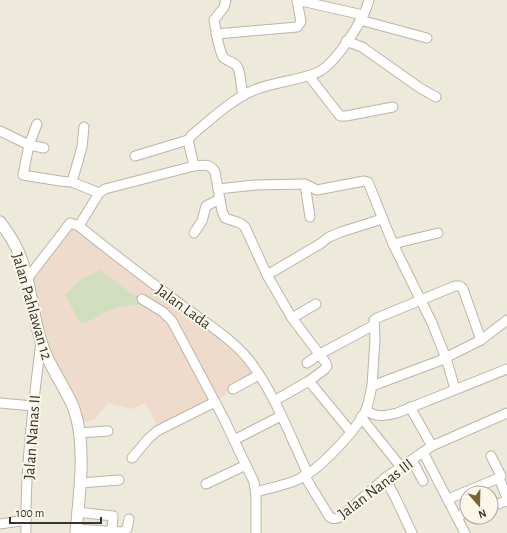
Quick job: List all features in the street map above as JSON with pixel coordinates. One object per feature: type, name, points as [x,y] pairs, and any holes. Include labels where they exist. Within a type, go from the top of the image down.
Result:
[{"type":"main road","name":"Jalan Pahlawan 12","points":[[0,222],[16,247],[27,279],[41,342],[52,369],[74,410],[79,434],[81,458],[76,531]]},
{"type":"street","points":[[226,0],[224,7],[214,20],[216,34],[222,56],[238,66],[243,96]]},
{"type":"street","points":[[216,34],[297,27],[301,22],[297,0],[427,38]]},
{"type":"street","points":[[136,156],[188,140],[192,134],[243,96],[269,85],[309,76],[324,69],[330,64],[362,18],[369,0]]},
{"type":"street","points":[[346,41],[362,47],[420,88],[436,97]]},
{"type":"street","points":[[309,76],[340,116],[393,106]]},
{"type":"street","points":[[37,124],[29,144],[23,175],[60,182],[72,182],[99,193]]},
{"type":"street","points":[[72,182],[82,147],[84,127]]},
{"type":"street","points":[[0,131],[29,144],[44,148]]},
{"type":"street","points":[[188,140],[194,166]]},
{"type":"street","points":[[27,279],[70,222],[79,226],[99,193],[105,189],[194,166],[208,165],[215,172],[225,218],[243,224],[267,275],[292,318],[326,363],[326,368],[309,381],[274,401]]},
{"type":"street","points":[[218,189],[255,185],[305,184],[317,190],[368,182],[393,244],[422,300],[446,358],[455,389]]},
{"type":"street","points":[[305,184],[310,217]]},
{"type":"street","points":[[194,233],[202,221],[206,206],[220,199]]},
{"type":"street","points":[[267,275],[320,244],[329,237],[382,219]]},
{"type":"street","name":"Jalan Lada","points":[[79,226],[166,293],[215,328],[243,354],[259,375],[274,401],[306,475]]},
{"type":"street","points":[[393,244],[438,233]]},
{"type":"street","points":[[256,492],[286,484],[306,475],[333,452],[351,432],[363,414],[372,386],[375,318],[455,286],[462,287],[481,340]]},
{"type":"street","points":[[142,299],[163,312],[172,321],[234,440],[254,482],[256,492],[256,533]]},
{"type":"street","points":[[292,318],[316,304]]},
{"type":"street","points":[[372,386],[446,358],[481,340],[506,323]]},
{"type":"street","points":[[307,363],[320,354],[374,325]]},
{"type":"street","name":"Jalan Nanas II","points":[[26,533],[27,479],[33,406],[41,342]]},
{"type":"street","points":[[363,414],[379,416],[397,413],[507,369]]},
{"type":"street","points":[[233,389],[259,375]]},
{"type":"street","points":[[309,381],[351,432]]},
{"type":"street","points":[[132,458],[157,431],[215,402]]},
{"type":"street","points":[[0,403],[33,406]]},
{"type":"street","points":[[410,407],[432,446]]},
{"type":"street","name":"Jalan Nanas III","points":[[306,475],[326,513],[331,518],[335,519],[342,516],[384,478],[432,446],[507,413]]},
{"type":"street","points":[[363,414],[401,467]]},
{"type":"street","points":[[234,440],[281,416]]},
{"type":"street","points":[[79,434],[108,431]]},
{"type":"street","points":[[424,452],[465,533]]},
{"type":"street","points":[[491,456],[501,476],[500,478],[507,500]]},
{"type":"street","points":[[412,460],[423,482]]},
{"type":"street","points":[[206,484],[246,465]]},
{"type":"street","points":[[384,478],[412,533]]},
{"type":"street","points":[[448,499],[500,478]]},
{"type":"street","points":[[80,483],[119,480]]},
{"type":"street","points":[[77,512],[112,516],[112,531]]},
{"type":"street","points":[[76,531],[124,531],[128,528],[129,519]]},
{"type":"street","points":[[0,524],[26,520]]},
{"type":"shaded area","points":[[71,222],[190,314],[246,360],[255,377],[215,401],[159,429],[145,403],[131,409],[108,403],[95,419],[82,423],[45,351],[29,281]]},
{"type":"green space","points":[[101,270],[130,293],[147,302],[147,304],[119,307],[86,322],[83,323],[79,321],[65,295],[81,279]]}]
